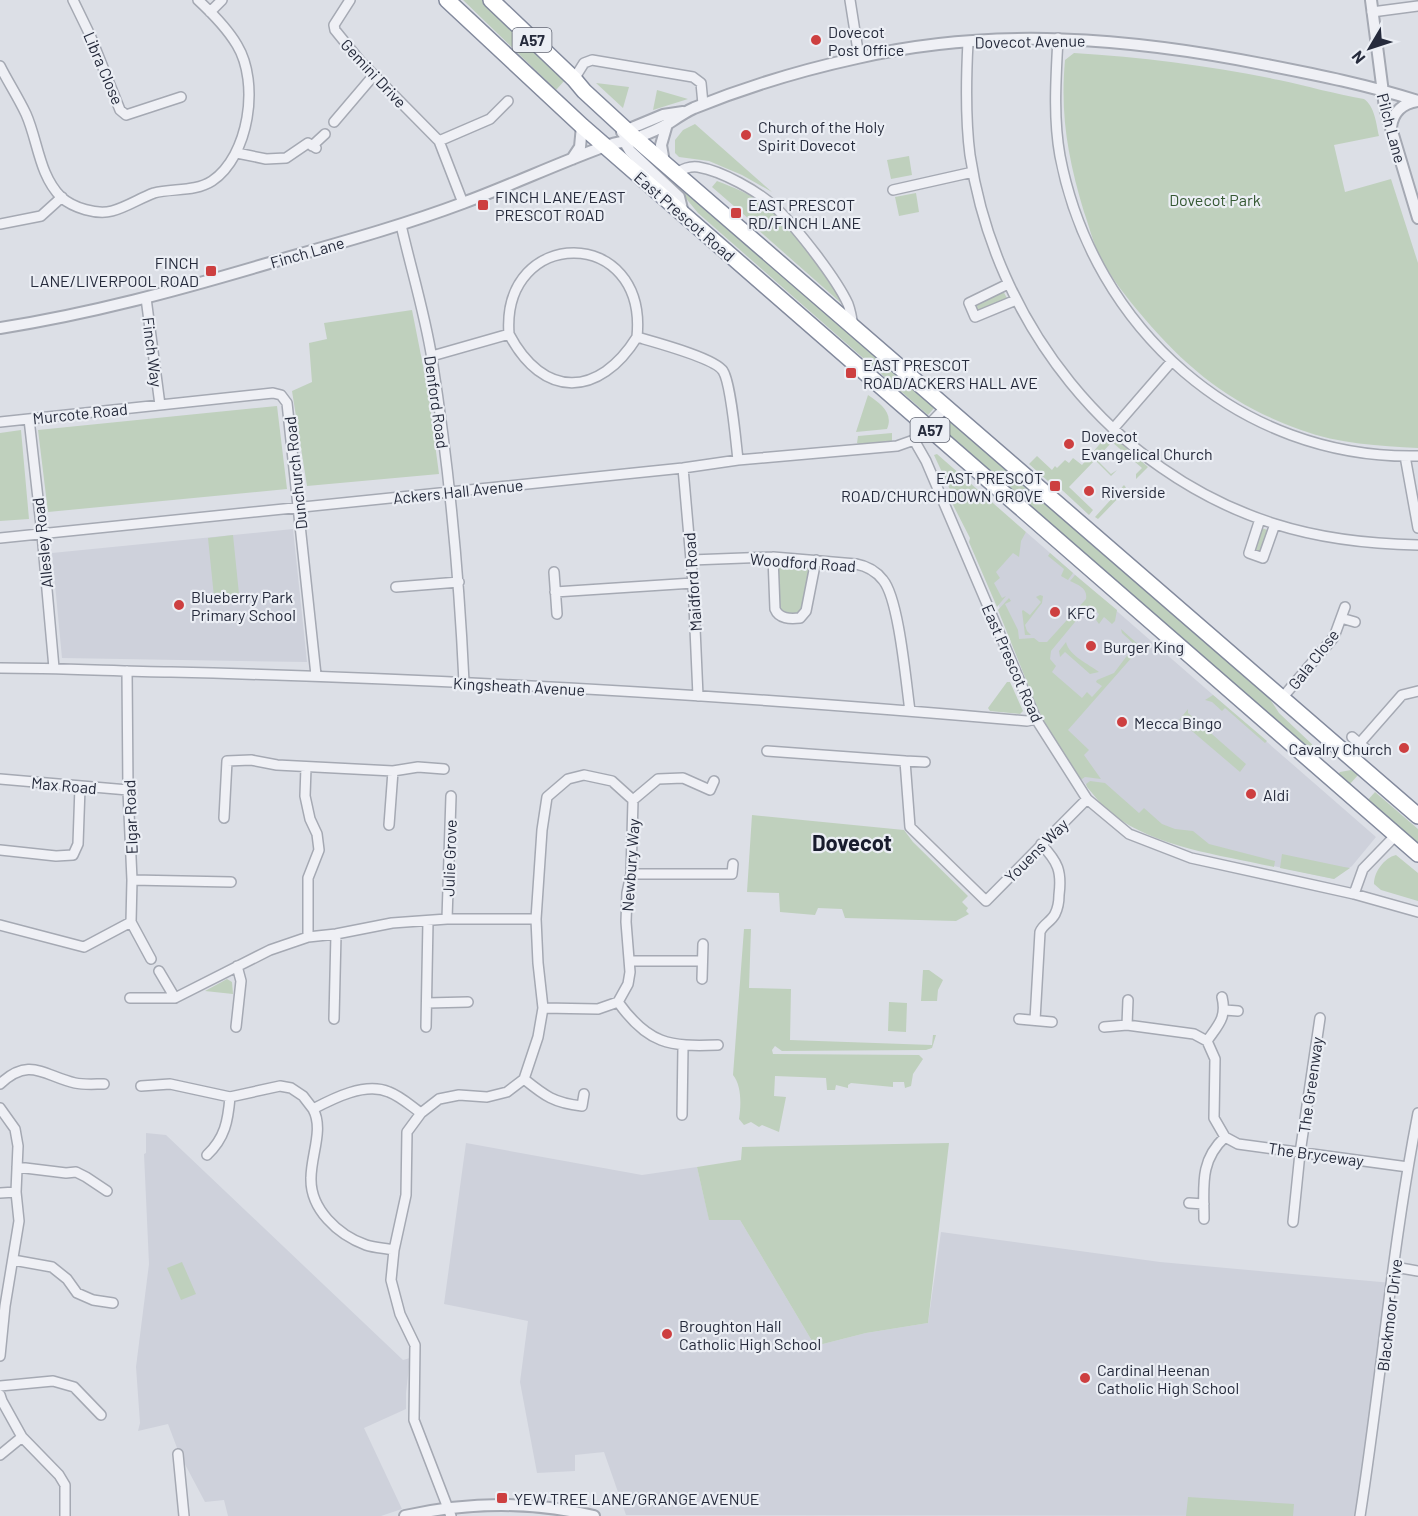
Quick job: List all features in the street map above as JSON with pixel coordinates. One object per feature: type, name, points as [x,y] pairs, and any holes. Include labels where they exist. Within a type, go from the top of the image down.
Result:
[{"type":"highway","name":"East Prescot Road","points":[[447,0],[604,146],[1418,854]]},
{"type":"highway","name":"East Prescot Road","points":[[491,0],[574,79],[628,136],[664,162],[1418,816]]},
{"type":"street","name":"Libra Close","points":[[73,0],[90,35],[120,110],[126,115],[181,97]]},
{"type":"street","points":[[0,66],[26,115],[44,170],[62,198],[70,204],[103,212],[113,211],[162,191],[203,185],[211,182],[228,167],[237,153],[242,141],[249,88],[237,45],[198,0]]},
{"type":"street","points":[[210,12],[222,0]]},
{"type":"street","name":"Gemini Drive","points":[[350,0],[334,26],[349,49],[439,141],[463,203]]},
{"type":"street","points":[[850,0],[859,57]]},
{"type":"street","name":"Pilch Lane","points":[[1371,0],[1382,89],[1418,218]]},
{"type":"street","points":[[1372,12],[1418,6]]},
{"type":"street","points":[[1058,38],[1057,136],[1081,227],[1104,276],[1144,333],[1197,384],[1252,418],[1287,434],[1343,450],[1418,456]]},
{"type":"street","name":"Dovecot Avenue","points":[[628,136],[663,115],[683,112],[748,88],[859,57],[939,44],[1058,38],[1160,46],[1317,74],[1382,89],[1418,101]]},
{"type":"street","points":[[968,42],[965,96],[973,172],[987,229],[1016,300],[1038,339],[1061,372],[1113,429],[1144,455],[1185,483],[1226,505],[1275,524],[1325,537],[1353,542],[1418,545]]},
{"type":"street","points":[[574,79],[586,62],[592,60],[693,77],[701,83],[703,104]]},
{"type":"street","points":[[334,122],[374,75]]},
{"type":"street","points":[[439,141],[490,119],[508,101]]},
{"type":"street","points":[[1391,127],[1393,117],[1398,110],[1406,104],[1418,101]]},
{"type":"street","name":"Dovecot Avenue","points":[[628,136],[667,124],[683,112]]},
{"type":"street","points":[[664,162],[661,145],[667,124]]},
{"type":"street","points":[[572,159],[580,147],[582,126]]},
{"type":"street","points":[[237,153],[266,159],[286,158],[308,143],[314,147],[325,134]]},
{"type":"street","points":[[628,136],[630,151],[679,196],[683,215]]},
{"type":"street","name":"Finch Lane","points":[[0,328],[35,323],[146,298],[401,225],[463,203],[628,136]]},
{"type":"street","name":"East Prescot Road","points":[[676,173],[689,167],[704,169],[744,186],[774,206],[841,292],[850,310],[853,327]]},
{"type":"street","points":[[893,190],[973,172]]},
{"type":"street","points":[[0,224],[41,216],[62,198]]},
{"type":"street","name":"Denford Road","points":[[401,225],[432,357],[459,582],[464,682]]},
{"type":"street","points":[[580,252],[602,258],[622,274],[634,297],[639,318],[637,337],[625,355],[599,376],[571,383],[556,381],[539,373],[528,363],[509,334],[508,318],[525,274],[542,260],[558,254],[580,252]]},
{"type":"street","points":[[1008,284],[969,303],[975,317],[1016,300]]},
{"type":"street","name":"Finch Way","points":[[146,298],[160,405]]},
{"type":"street","points":[[432,357],[509,334]]},
{"type":"street","points":[[637,337],[710,361],[723,371],[729,392],[738,460]]},
{"type":"street","points":[[1113,429],[1172,361]]},
{"type":"street","name":"Dunchurch Road","points":[[160,405],[273,393],[281,394],[287,403],[316,675]]},
{"type":"street","name":"Murcote Road","points":[[0,422],[160,405]]},
{"type":"street","points":[[914,440],[945,408]]},
{"type":"street","name":"Allesley Road","points":[[29,419],[54,668]]},
{"type":"street","name":"East Prescot Road","points":[[914,440],[929,468],[1036,719],[1087,799],[1129,834],[1191,858],[1354,894],[1418,912]]},
{"type":"street","name":"Ackers Hall Avenue","points":[[0,538],[683,468],[738,460],[897,446],[914,440]]},
{"type":"street","points":[[1405,456],[1418,528]]},
{"type":"street","name":"Maidford Road","points":[[683,468],[693,583],[698,696]]},
{"type":"street","points":[[1260,519],[1250,553],[1263,558],[1275,524]]},
{"type":"street","points":[[773,557],[775,609],[781,617],[795,619],[804,615],[806,611],[816,560]]},
{"type":"street","name":"Woodford Road","points":[[691,560],[773,557],[867,567],[889,588],[895,610],[910,711]]},
{"type":"street","points":[[554,572],[557,614]]},
{"type":"street","points":[[396,587],[459,582]]},
{"type":"street","points":[[555,592],[693,583]]},
{"type":"street","name":"Gala Close","points":[[1282,698],[1334,637],[1345,607]]},
{"type":"street","name":"Gala Close","points":[[1341,618],[1355,622]]},
{"type":"street","name":"Kingsheath Avenue","points":[[0,668],[316,675],[464,682],[698,696],[1027,721],[1036,719]]},
{"type":"street","name":"Elgar Road","points":[[127,671],[132,922],[151,959]]},
{"type":"street","points":[[1359,744],[1402,695],[1418,691]]},
{"type":"street","points":[[767,751],[905,765],[925,762]]},
{"type":"street","points":[[224,818],[227,761],[251,760],[277,765],[393,771],[418,767],[444,769]]},
{"type":"street","name":"Youens Way","points":[[905,765],[910,827],[986,901],[1087,799]]},
{"type":"street","points":[[306,767],[305,796],[310,819],[317,834],[318,850],[308,878],[308,937]]},
{"type":"street","points":[[389,825],[393,771]]},
{"type":"street","name":"Newbury Way","points":[[524,1079],[538,1037],[543,1008],[537,963],[536,919],[547,797],[568,779],[584,775],[612,781],[633,800],[631,874],[627,893],[626,922],[630,961],[628,984],[618,1002]]},
{"type":"street","points":[[633,800],[658,779],[683,778],[710,790],[714,781]]},
{"type":"street","name":"Max Road","points":[[0,779],[128,790]]},
{"type":"street","points":[[0,850],[56,856],[73,855],[78,844],[80,787]]},
{"type":"street","name":"Julie Grove","points":[[447,919],[452,796]]},
{"type":"street","points":[[1354,894],[1363,869],[1396,835]]},
{"type":"street","points":[[1035,1020],[1040,932],[1042,927],[1053,918],[1061,884],[1057,864],[1041,844]]},
{"type":"street","points":[[631,874],[732,874],[733,864]]},
{"type":"street","points":[[132,880],[231,882]]},
{"type":"street","points":[[130,999],[175,998],[270,950],[308,937],[392,923],[447,919],[536,919]]},
{"type":"street","points":[[426,1027],[428,921]]},
{"type":"street","points":[[0,925],[84,947],[132,922]]},
{"type":"street","points":[[334,1019],[336,934]]},
{"type":"street","points":[[702,979],[703,944]]},
{"type":"street","points":[[630,961],[702,961]]},
{"type":"street","points":[[236,1027],[241,981],[237,966]]},
{"type":"street","points":[[159,971],[175,998]]},
{"type":"street","points":[[1207,1041],[1220,1024],[1225,1010],[1222,997]]},
{"type":"street","points":[[1127,1025],[1128,1000]]},
{"type":"street","points":[[427,1003],[468,1002]]},
{"type":"street","points":[[543,1008],[598,1009],[618,1002],[631,1019],[651,1037],[682,1047],[718,1046]]},
{"type":"street","points":[[1225,1010],[1238,1011]]},
{"type":"street","name":"The Greenway","points":[[1293,1222],[1300,1153],[1320,1018]]},
{"type":"street","points":[[1019,1019],[1052,1022]]},
{"type":"street","points":[[1104,1027],[1127,1025],[1194,1034],[1207,1041],[1213,1050],[1215,1059],[1214,1118],[1225,1137],[1212,1152],[1205,1169],[1204,1219]]},
{"type":"street","points":[[682,1047],[682,1115]]},
{"type":"street","points":[[0,1084],[20,1071],[34,1069],[76,1083],[104,1084]]},
{"type":"street","points":[[450,1512],[414,1420],[416,1345],[400,1314],[392,1280],[394,1250],[406,1195],[407,1132],[421,1113],[439,1099],[459,1095],[487,1097],[507,1092],[524,1079],[560,1103],[582,1106],[584,1094]]},
{"type":"street","points":[[141,1086],[170,1084],[230,1097],[280,1086],[291,1088],[303,1096],[319,1120],[310,1180],[319,1210],[338,1229],[367,1246],[394,1250]]},
{"type":"street","points":[[313,1109],[339,1095],[364,1089],[388,1091],[421,1113]]},
{"type":"street","points":[[207,1155],[218,1145],[228,1122],[230,1097]]},
{"type":"street","points":[[0,1108],[15,1130],[18,1146],[16,1192],[19,1221],[3,1306],[0,1356]]},
{"type":"street","name":"Blackmoor Drive","points":[[1360,1516],[1377,1410],[1408,1167],[1418,1113]]},
{"type":"street","name":"The Bryceway","points":[[1225,1137],[1238,1144],[1408,1167]]},
{"type":"street","points":[[17,1167],[66,1173],[76,1172],[107,1191]]},
{"type":"street","points":[[0,1193],[16,1192]]},
{"type":"street","points":[[1189,1203],[1204,1204]]},
{"type":"street","points":[[13,1260],[52,1267],[67,1279],[77,1293],[93,1300],[113,1303]]},
{"type":"street","points":[[1395,1267],[1418,1271]]},
{"type":"street","points":[[0,1386],[53,1380],[74,1387],[101,1415]]},
{"type":"street","points":[[0,1395],[22,1437],[59,1475],[65,1485],[65,1516]]},
{"type":"street","points":[[0,1455],[22,1437]]},
{"type":"street","points":[[178,1454],[184,1516]]},
{"type":"street","points":[[405,1516],[508,1505],[542,1507],[594,1516]]},
{"type":"shaded area","name":"Blueberry Park Primary School","points":[[293,529],[307,662],[62,658],[52,553]]},
{"type":"shaded area","points":[[1026,532],[1376,837],[1352,866],[1334,879],[1213,853],[1155,836],[1120,819],[1102,805],[1079,776],[1035,696],[988,579]]},
{"type":"shaded area","points":[[146,1133],[166,1135],[403,1360],[410,1358],[406,1409],[364,1428],[402,1509],[381,1516],[228,1516],[224,1500],[205,1502],[179,1453],[168,1424],[138,1431],[140,1423],[136,1367],[149,1264],[144,1154],[146,1153]]},
{"type":"shaded area","name":"Cardinal Heenan Catholic High School","points":[[466,1143],[642,1175],[697,1167],[709,1219],[740,1220],[815,1346],[866,1333],[928,1323],[941,1232],[1160,1262],[1392,1283],[1360,1516],[626,1515],[604,1452],[575,1455],[575,1471],[537,1473],[520,1382],[528,1321],[444,1304]]},
{"type":"green space","points":[[463,0],[483,0],[565,80],[556,90]]},
{"type":"green space","name":"Dovecot Park","points":[[1074,53],[1228,70],[1364,99],[1368,102],[1379,136],[1334,145],[1345,192],[1391,179],[1418,263],[1418,448],[1344,441],[1315,435],[1277,421],[1234,398],[1196,371],[1144,318],[1120,288],[1099,255],[1078,193],[1067,137],[1064,100],[1065,60]]},
{"type":"green space","points":[[596,83],[629,87],[623,108]]},
{"type":"green space","points":[[657,90],[688,99],[653,110]]},
{"type":"green space","points":[[695,124],[772,192],[742,175],[709,161],[679,157],[675,153],[675,140],[683,130]]},
{"type":"green space","points":[[909,156],[912,175],[891,179],[887,160]]},
{"type":"green space","points":[[717,181],[758,200],[781,219],[809,252],[843,300],[840,302],[712,187]]},
{"type":"green space","points":[[686,191],[935,407],[928,415],[698,213],[684,196]]},
{"type":"green space","points":[[916,193],[919,212],[899,216],[895,197]]},
{"type":"green space","points":[[1002,289],[1008,300],[978,313],[974,302]]},
{"type":"green space","points":[[412,310],[428,391],[439,474],[307,486],[292,391],[312,382],[309,343],[327,339],[324,323]]},
{"type":"green space","points":[[868,395],[885,409],[889,418],[887,429],[856,432]]},
{"type":"green space","points":[[277,406],[287,489],[48,512],[38,430]]},
{"type":"green space","points":[[947,416],[1270,699],[1279,713],[1316,748],[1320,759],[938,425]]},
{"type":"green space","points":[[21,430],[29,519],[0,521],[0,433]]},
{"type":"green space","points":[[892,433],[892,442],[857,443],[858,436]]},
{"type":"green space","points":[[1109,433],[1148,467],[1136,479],[1136,474],[1142,468],[1112,442],[1096,459],[1111,474],[1117,470],[1111,476],[1095,460],[1069,487],[1093,510],[1089,515],[1029,464],[1037,456],[1052,470],[1065,460],[1069,463],[1073,458],[1082,465]]},
{"type":"green space","points":[[937,454],[1026,532],[1021,541],[1019,557],[1013,553],[996,572],[1000,578],[994,583],[1002,598],[1006,596],[997,607],[969,542],[970,538],[950,499],[953,496],[934,455]]},
{"type":"green space","points":[[1124,485],[1127,489],[1098,519],[1095,517]]},
{"type":"green space","points":[[1259,527],[1270,531],[1262,551],[1258,552],[1254,549]]},
{"type":"green space","points":[[233,535],[239,594],[214,597],[208,538]]},
{"type":"green space","points":[[1050,553],[1073,573],[1068,580],[1061,576],[1064,569],[1048,556]]},
{"type":"green space","points":[[777,565],[810,568],[802,610],[797,615],[786,614],[779,607]]},
{"type":"green space","points":[[1075,575],[1117,610],[1115,621],[1112,624],[1104,617],[1099,624],[1096,620],[1099,614],[1089,605],[1051,651],[1050,659],[1056,666],[1052,672],[1082,698],[1087,692],[1092,697],[1102,686],[1096,682],[1097,680],[1114,673],[1135,645],[1122,633],[1121,629],[1141,647],[1068,730],[1089,750],[1084,755],[1101,779],[1085,777],[1079,781],[1037,707],[998,610],[1009,598],[1011,601],[1005,604],[1018,630],[1019,639],[1034,638],[1039,642],[1047,642],[1086,599],[1084,590],[1070,581]]},
{"type":"green space","points":[[1043,596],[1042,603],[1025,625],[1031,635],[1025,635],[1022,611],[1030,615],[1041,602],[1036,597]]},
{"type":"green space","points":[[1066,642],[1075,656],[1099,672],[1090,674],[1065,652],[1060,657],[1059,651]]},
{"type":"green space","points":[[1007,682],[1010,682],[1023,711],[1020,714],[990,711],[988,708]]},
{"type":"green space","points":[[1213,695],[1267,741],[1265,743],[1225,708],[1222,711],[1212,702],[1205,700]]},
{"type":"green space","points":[[1188,709],[1188,713],[1246,764],[1240,772],[1179,720]]},
{"type":"green space","points":[[1351,770],[1358,775],[1350,784],[1338,775],[1340,772]]},
{"type":"green space","points":[[1090,781],[1105,783],[1139,813],[1144,808],[1162,824],[1175,829],[1193,831],[1209,844],[1275,861],[1274,867],[1190,849],[1149,835],[1130,826],[1108,811],[1087,787],[1086,784]]},
{"type":"green space","points":[[1375,792],[1418,829],[1418,845],[1367,801]]},
{"type":"green space","points":[[752,815],[904,830],[913,842],[968,896],[962,902],[968,908],[966,911],[969,914],[956,921],[845,918],[842,909],[818,908],[815,915],[780,912],[779,893],[747,892]]},
{"type":"green space","points":[[1282,854],[1350,868],[1334,879],[1280,868]]},
{"type":"green space","points":[[1396,855],[1418,873],[1418,901],[1381,890],[1374,884],[1380,866]]},
{"type":"green space","points":[[744,929],[751,929],[749,988],[791,989],[790,1040],[932,1045],[933,1035],[936,1035],[932,1048],[926,1050],[782,1051],[775,1046],[772,1050],[773,1054],[919,1055],[923,1059],[913,1074],[911,1086],[905,1088],[904,1082],[893,1082],[893,1087],[851,1083],[848,1088],[836,1085],[835,1090],[827,1090],[826,1078],[775,1076],[774,1096],[786,1097],[779,1132],[762,1125],[759,1127],[751,1122],[744,1125],[739,1119],[739,1090],[733,1075]]},
{"type":"green space","points":[[923,970],[929,970],[943,980],[938,990],[937,1001],[921,1001]]},
{"type":"green space","points":[[227,979],[232,982],[233,994],[205,991]]},
{"type":"green space","points":[[889,1002],[907,1003],[906,1032],[888,1031]]},
{"type":"green space","points":[[949,1143],[928,1323],[866,1333],[815,1346],[740,1220],[709,1220],[697,1167],[741,1160],[742,1147]]},
{"type":"green space","points":[[182,1262],[196,1294],[181,1300],[167,1268]]},
{"type":"green space","points":[[1188,1497],[1294,1504],[1293,1516],[1186,1516]]},
{"type":"place","name":"Dovecot Post Office","points":[[816,40]]},
{"type":"place","name":"Church of the Holy Spirit Dovecot","points":[[746,135]]},
{"type":"place","name":"FINCH LANE/EAST PRESCOT ROAD","points":[[483,205]]},
{"type":"place","name":"EAST PRESCOT RD/FINCH LANE","points":[[736,213]]},
{"type":"place","name":"FINCH LANE/LIVERPOOL ROAD","points":[[211,271]]},
{"type":"place","name":"EAST PRESCOT ROAD/ACKERS HALL AVE","points":[[851,373]]},
{"type":"place","name":"Dovecot Evangelical Church","points":[[1069,444]]},
{"type":"place","name":"EAST PRESCOT ROAD/CHURCHDOWN GROVE","points":[[1055,486]]},
{"type":"place","name":"Riverside","points":[[1089,491]]},
{"type":"place","name":"Blueberry Park Primary School","points":[[179,605]]},
{"type":"place","name":"KFC","points":[[1055,612]]},
{"type":"place","name":"Burger King","points":[[1091,646]]},
{"type":"place","name":"Mecca Bingo","points":[[1122,722]]},
{"type":"place","name":"Cavalry Church","points":[[1404,748]]},
{"type":"place","name":"Aldi","points":[[1251,794]]},
{"type":"place","name":"Broughton Hall Catholic High School","points":[[667,1334]]},
{"type":"place","name":"Cardinal Heenan Catholic High School","points":[[1085,1378]]},
{"type":"place","name":"YEW TREE LANE/GRANGE AVENUE","points":[[502,1498]]},
{"type":"district","name":"Dovecot","points":[[852,842]]}]
